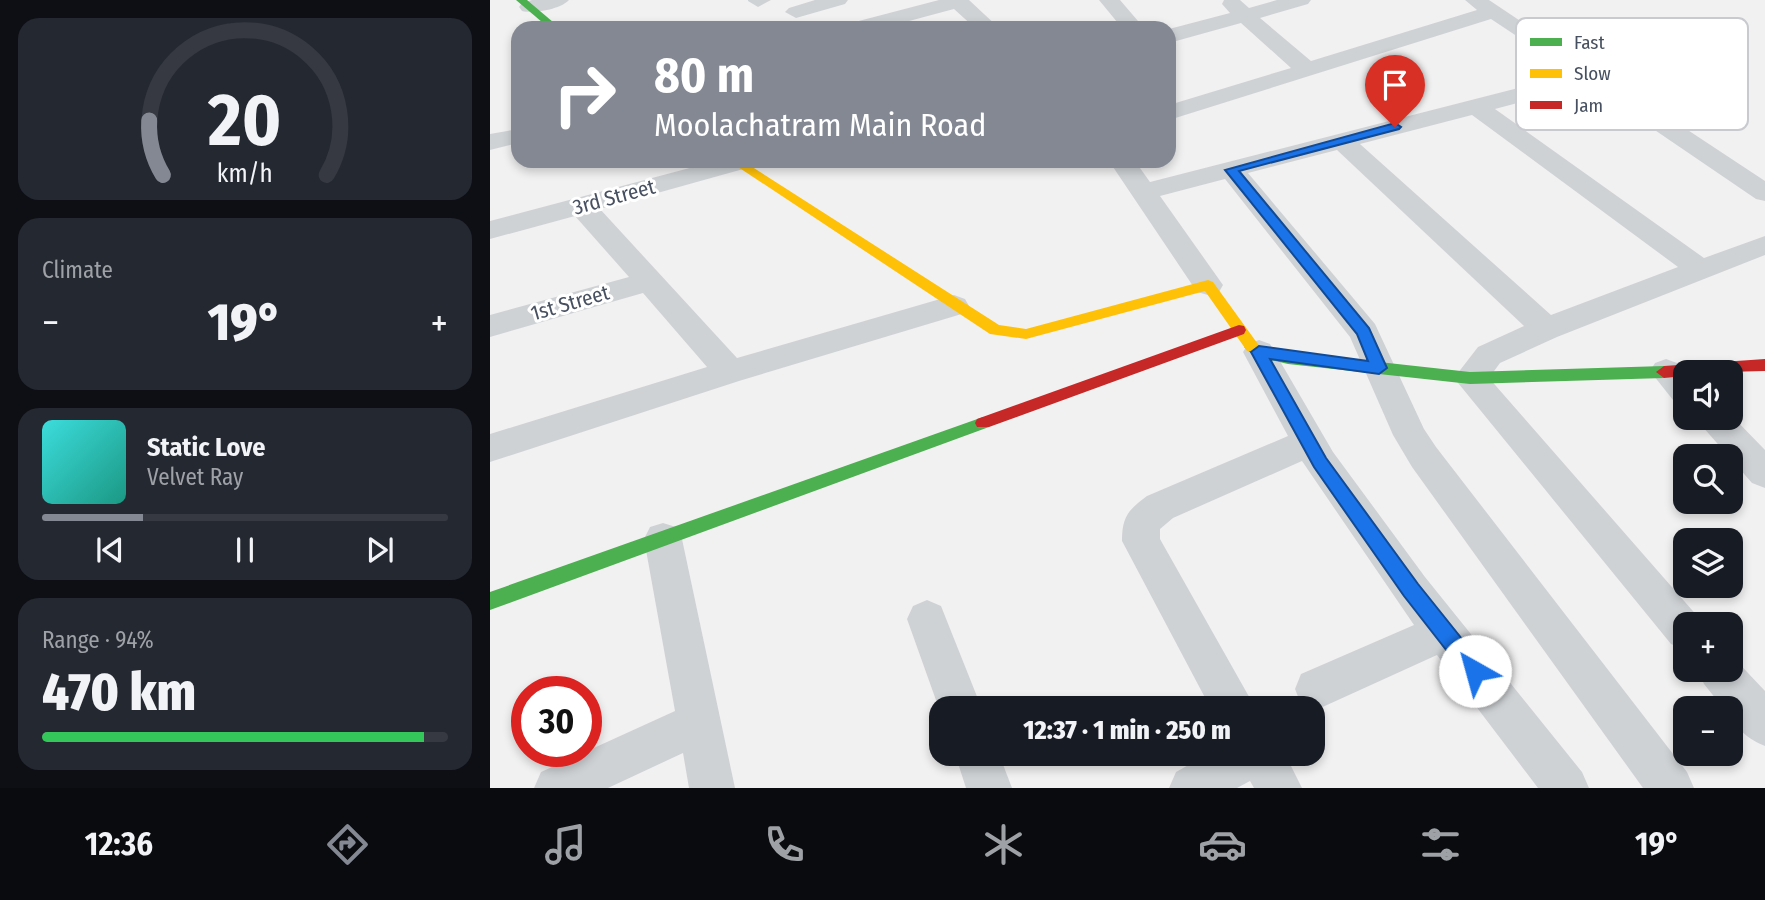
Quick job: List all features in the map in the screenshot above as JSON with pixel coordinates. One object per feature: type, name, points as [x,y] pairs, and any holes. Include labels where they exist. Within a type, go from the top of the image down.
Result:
[{"type":"street","points":[[525,4],[559,0]]},
{"type":"street","points":[[796,12],[838,0]]},
{"type":"street","points":[[881,21],[958,0],[980,21]]},
{"type":"street","points":[[1109,0],[1127,21]]},
{"type":"street","points":[[1228,0],[1307,70]]},
{"type":"street","points":[[1176,34],[1301,0]]},
{"type":"street","points":[[525,4],[546,21]]},
{"type":"street","points":[[1176,111],[1307,70],[1484,6],[1516,26]]},
{"type":"street","points":[[1144,192],[1516,94]]},
{"type":"street","points":[[1474,105],[1700,270]]},
{"type":"street","points":[[1670,130],[1765,193]]},
{"type":"street","points":[[490,142],[511,138]]},
{"type":"street","points":[[1342,141],[1546,329]]},
{"type":"street","name":"3rd Street","points":[[490,230],[715,168]]},
{"type":"street","points":[[745,168],[954,306],[995,330],[1026,334],[1208,285]]},
{"type":"street","points":[[1127,168],[1249,341],[1308,443],[1444,632],[1566,788]]},
{"type":"street","points":[[1231,170],[1364,332],[1410,435],[1424,457],[1671,788]]},
{"type":"street","points":[[582,206],[730,372]]},
{"type":"street","points":[[1470,378],[1489,355],[1546,329],[1765,246]]},
{"type":"street","name":"1st Street","points":[[490,326],[649,281]]},
{"type":"street","points":[[490,448],[730,372],[954,306]]},
{"type":"street","points":[[490,601],[663,539],[1249,341],[1379,368],[1470,378],[1673,381]]},
{"type":"street","points":[[1743,369],[1765,365]]},
{"type":"street","points":[[1470,378],[1673,617]]},
{"type":"street","points":[[1724,430],[1765,473]]},
{"type":"street","points":[[1227,696],[1141,541],[1141,522],[1160,507],[1308,443]]},
{"type":"street","points":[[663,539],[712,788]]},
{"type":"street","points":[[927,619],[955,696]]},
{"type":"street","points":[[1316,690],[1444,632]]},
{"type":"street","points":[[1729,682],[1765,724]]},
{"type":"street","points":[[557,788],[699,723]]},
{"type":"street","points":[[981,766],[989,788]]},
{"type":"street","points":[[1192,788],[1233,766]]},
{"type":"street","points":[[1264,766],[1279,788]]},
{"type":"traffic: fast","points":[[521,0],[546,21]]},
{"type":"traffic: fast","points":[[1252,347],[1259,352],[1288,358],[1470,378],[1664,372]]},
{"type":"traffic: fast","points":[[490,601],[983,423]]},
{"type":"traffic: slow","points":[[746,168],[995,330],[1026,334],[1208,285],[1252,347]]},
{"type":"traffic: jam","points":[[983,423],[1239,330]]},
{"type":"traffic: jam","points":[[1664,372],[1765,365]]},
{"type":"route","points":[[1395,127],[1231,170],[1283,230],[1364,332],[1379,368],[1288,358],[1259,352],[1320,462],[1411,590],[1475,671]]}]
